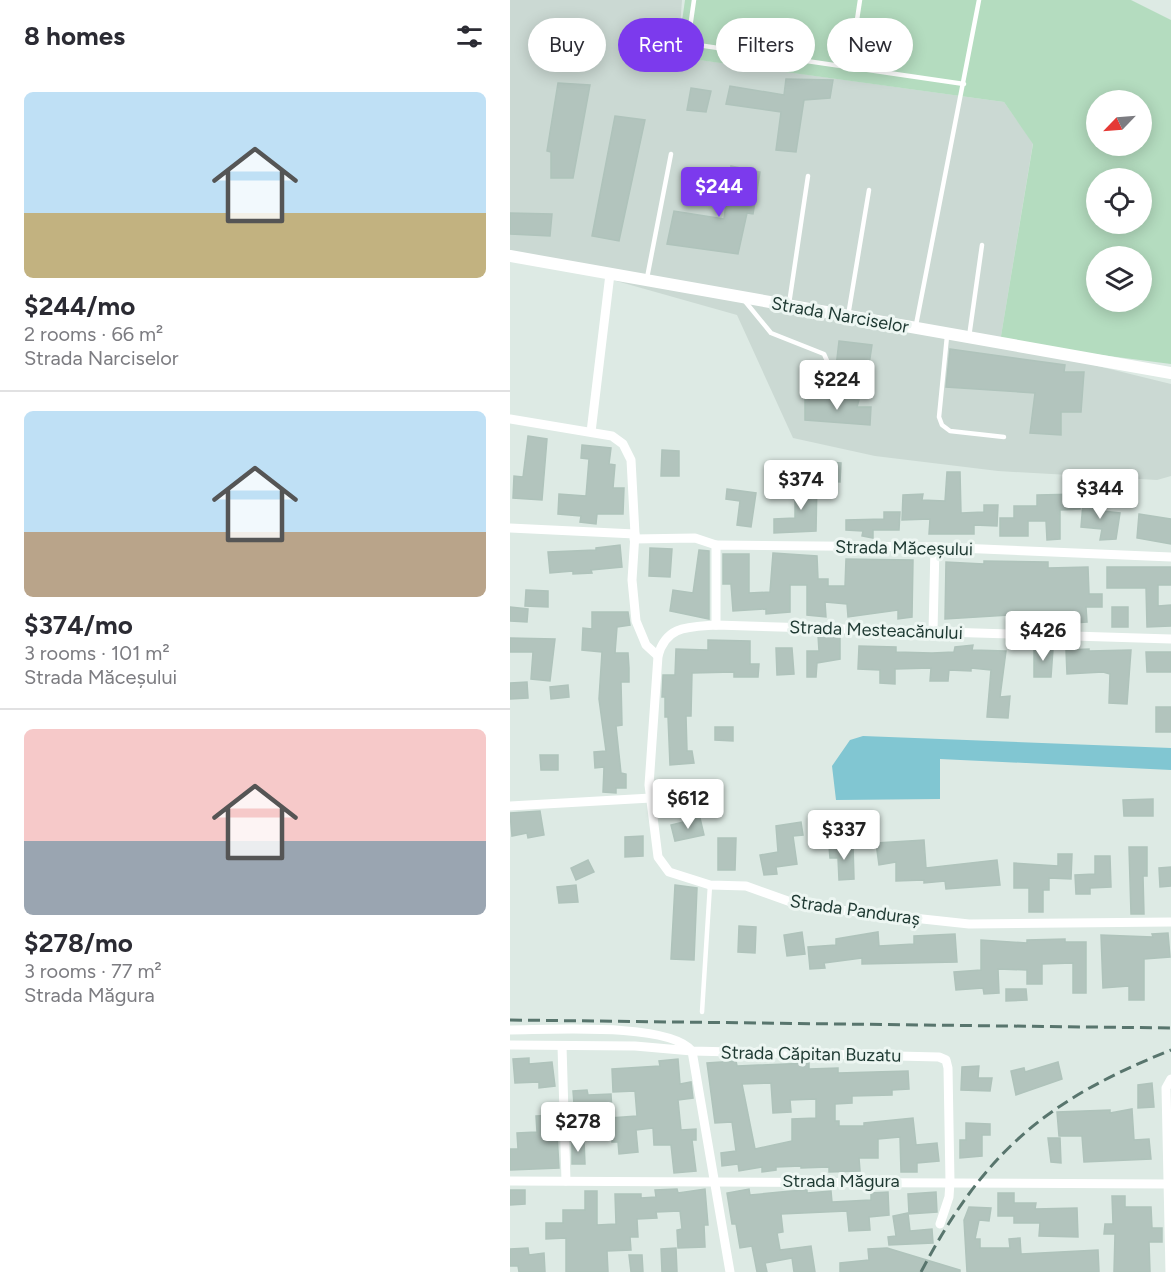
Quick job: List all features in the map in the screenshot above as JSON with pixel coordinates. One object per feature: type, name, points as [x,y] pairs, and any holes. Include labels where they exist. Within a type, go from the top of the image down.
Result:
[{"type":"main road","name":"Strada Narciselor","points":[[510,256],[743,299],[1171,372]]},
{"type":"street","points":[[591,432],[610,274]]},
{"type":"street","points":[[510,419],[591,432],[618,440],[623,444],[631,460],[635,536],[632,580],[636,621],[645,645],[657,656]]},
{"type":"street","name":"Strada Măceșului","points":[[510,528],[695,538],[716,545],[935,548],[1171,556]]},
{"type":"street","points":[[716,545],[716,625]]},
{"type":"street","points":[[933,631],[935,548]]},
{"type":"street","name":"Strada Mesteacănului","points":[[661,645],[679,627],[716,625],[1171,639]]},
{"type":"street","name":"Strada Panduraș","points":[[661,645],[657,656],[651,798],[658,857],[669,872],[710,885],[746,886],[802,906],[969,924],[1171,922]]},
{"type":"street","points":[[510,806],[651,798]]},
{"type":"street","points":[[510,1030],[638,1030],[685,1043],[692,1051],[730,1272]]},
{"type":"street","name":"Strada Căpitan Buzatu","points":[[510,1045],[635,1046],[692,1051],[939,1057],[946,1060],[948,1068],[950,1182],[949,1197],[940,1224]]},
{"type":"street","points":[[562,1046],[566,1181]]},
{"type":"street","points":[[1170,1272],[1170,1184],[1166,1088],[1171,1078]]},
{"type":"street","name":"Strada Măgura","points":[[510,1181],[1170,1184]]},
{"type":"lane","points":[[694,0],[688,42],[691,44],[827,63]]},
{"type":"lane","points":[[858,18],[861,0]]},
{"type":"lane","points":[[916,328],[979,0]]},
{"type":"lane","points":[[888,72],[964,84]]},
{"type":"lane","points":[[647,280],[671,154]]},
{"type":"lane","points":[[789,306],[808,176]]},
{"type":"lane","points":[[848,316],[869,190]]},
{"type":"lane","points":[[969,337],[982,245]]},
{"type":"lane","points":[[743,299],[771,333],[824,354],[828,363],[830,386]]},
{"type":"lane","points":[[947,333],[939,417],[942,425],[950,431],[1004,437]]},
{"type":"lane","points":[[702,1012],[710,885]]},
{"type":"shaded area","points":[[510,0],[682,0],[681,18],[618,18],[618,72],[704,72],[704,61],[716,62],[716,72],[787,72],[1004,102],[1033,143],[1000,342],[1171,384],[1171,476],[1157,480],[998,471],[875,456],[793,438],[737,315],[510,251]]},
{"type":"green space","points":[[685,0],[1131,0],[1171,20],[1171,364],[1000,342],[1033,144],[1004,102],[786,72],[815,72],[815,18],[716,18],[716,62],[704,61],[704,18],[682,18]]},
{"type":"water","points":[[863,736],[1171,748],[1171,770],[940,759],[940,799],[836,800],[832,766],[850,740]]},
{"type":"building","points":[[786,79],[833,80],[830,98],[804,100],[796,152],[776,150],[781,112],[726,104],[730,86],[784,95]]},
{"type":"building","points":[[558,83],[590,85],[573,178],[551,178],[551,152],[547,151]]},
{"type":"building","points":[[691,88],[711,91],[706,112],[687,110]]},
{"type":"building","points":[[615,116],[645,120],[619,241],[592,236]]},
{"type":"building","points":[[731,166],[760,172],[753,214],[747,213],[738,254],[667,244],[674,211],[724,219]]},
{"type":"building","points":[[510,213],[552,214],[550,236],[510,234]]},
{"type":"building","points":[[839,341],[872,345],[867,378],[835,376]]},
{"type":"building","points":[[950,349],[1065,365],[1064,372],[1084,372],[1081,412],[1061,412],[1061,435],[1030,433],[1035,393],[946,387]]},
{"type":"building","points":[[805,398],[859,400],[857,407],[871,407],[870,425],[805,420]]},
{"type":"building","points":[[528,436],[547,439],[542,500],[513,498],[514,476],[523,477]]},
{"type":"building","points":[[582,445],[611,448],[609,464],[615,465],[613,488],[624,488],[623,514],[597,514],[596,524],[580,522],[581,516],[558,514],[559,494],[586,496],[589,459],[581,458]]},
{"type":"building","points":[[662,450],[679,451],[679,476],[661,476]]},
{"type":"building","points":[[816,461],[841,463],[840,482],[815,480]]},
{"type":"building","points":[[947,472],[960,472],[961,513],[984,512],[984,505],[998,505],[997,526],[974,525],[974,534],[929,534],[930,519],[902,520],[903,495],[923,494],[922,500],[945,501]]},
{"type":"building","points":[[795,482],[817,482],[816,531],[774,533],[774,519],[795,518]]},
{"type":"building","points":[[727,489],[756,493],[751,527],[737,525],[740,501],[726,499]]},
{"type":"building","points":[[1080,494],[1080,509],[1060,510],[1060,539],[1047,540],[1046,521],[1028,521],[1028,536],[1000,536],[1000,518],[1014,518],[1014,506],[1037,506],[1037,495]]},
{"type":"building","points":[[1083,503],[1103,503],[1102,511],[1120,513],[1116,539],[1100,540],[1102,529],[1081,527]]},
{"type":"building","points":[[884,512],[900,512],[899,530],[873,530],[873,538],[862,536],[863,531],[846,530],[846,520],[884,519]]},
{"type":"building","points":[[1139,514],[1171,519],[1171,544],[1137,538]]},
{"type":"building","points":[[620,545],[622,567],[591,570],[592,573],[573,574],[573,571],[550,573],[548,552],[596,550],[596,548]]},
{"type":"building","points":[[650,548],[672,549],[670,577],[649,576]]},
{"type":"building","points":[[699,550],[709,551],[709,619],[670,611],[673,590],[693,593]]},
{"type":"building","points":[[773,553],[817,556],[818,579],[828,579],[828,586],[845,586],[846,559],[913,560],[912,617],[898,619],[898,610],[848,617],[847,604],[825,602],[826,617],[807,615],[807,585],[790,585],[790,612],[766,614],[766,609],[733,611],[731,584],[723,584],[723,554],[749,554],[749,593],[770,592]]},
{"type":"building","points":[[984,561],[1048,562],[1048,568],[1088,567],[1089,594],[1102,594],[1102,607],[1086,607],[1087,622],[1072,623],[1072,613],[1048,614],[1048,622],[1024,622],[1024,614],[945,619],[946,562],[984,564]]},
{"type":"building","points":[[1107,567],[1171,567],[1171,585],[1158,585],[1158,606],[1171,605],[1171,626],[1147,627],[1146,588],[1107,588]]},
{"type":"building","points":[[526,590],[548,591],[548,607],[525,606]]},
{"type":"building","points":[[510,607],[528,609],[527,622],[510,621]]},
{"type":"building","points":[[1112,607],[1128,607],[1128,627],[1112,627]]},
{"type":"building","points":[[592,612],[628,612],[630,625],[617,627],[615,653],[628,653],[629,682],[621,682],[622,725],[616,726],[621,773],[626,774],[626,788],[616,788],[616,793],[603,792],[604,767],[595,768],[594,752],[606,751],[599,699],[602,652],[582,650],[583,628],[592,629]]},
{"type":"building","points":[[818,635],[840,636],[840,659],[817,663],[816,677],[807,677],[807,651],[819,651]]},
{"type":"building","points":[[510,638],[555,639],[550,681],[531,679],[533,652],[510,652]]},
{"type":"building","points":[[708,640],[750,641],[750,664],[759,664],[758,677],[734,677],[734,672],[692,673],[691,716],[686,716],[687,751],[692,751],[694,763],[670,765],[668,717],[665,717],[665,697],[662,697],[663,675],[675,675],[676,649],[708,650]]},
{"type":"building","points":[[973,645],[972,650],[1006,651],[1000,697],[1010,696],[1008,718],[987,717],[991,670],[971,668],[971,671],[949,670],[948,681],[930,681],[931,668],[895,669],[895,684],[880,683],[880,670],[858,669],[859,646],[896,647],[896,652],[932,653],[954,652],[955,647]]},
{"type":"building","points":[[1034,647],[1053,649],[1051,677],[1034,677]]},
{"type":"building","points":[[776,648],[792,648],[794,674],[777,675]]},
{"type":"building","points":[[1089,649],[1089,651],[1131,650],[1127,704],[1109,703],[1110,674],[1103,672],[1067,674],[1066,650]]},
{"type":"building","points":[[1146,652],[1171,652],[1171,672],[1147,672]]},
{"type":"building","points":[[527,682],[528,698],[510,699],[510,683]]},
{"type":"building","points":[[568,685],[569,697],[551,699],[550,687]]},
{"type":"building","points":[[1156,707],[1171,707],[1171,732],[1156,732]]},
{"type":"building","points":[[715,727],[733,727],[733,741],[715,740]]},
{"type":"building","points":[[540,755],[558,755],[558,770],[541,770]]},
{"type":"building","points":[[1153,799],[1153,816],[1124,816],[1123,800]]},
{"type":"building","points":[[540,811],[544,835],[528,838],[527,833],[512,836],[510,813]]},
{"type":"building","points":[[700,818],[704,835],[675,841],[671,825]]},
{"type":"building","points":[[801,822],[803,835],[793,836],[797,864],[776,867],[777,874],[764,875],[760,855],[778,852],[776,826]]},
{"type":"building","points":[[643,836],[643,856],[625,857],[625,837]]},
{"type":"building","points":[[718,838],[736,838],[735,870],[718,870]]},
{"type":"building","points":[[924,840],[926,868],[997,860],[1000,885],[946,889],[945,881],[924,883],[924,880],[896,881],[896,862],[879,865],[876,843]]},
{"type":"building","points":[[853,845],[854,879],[839,880],[838,858],[830,858],[829,846]]},
{"type":"building","points":[[1129,847],[1147,847],[1147,876],[1143,876],[1144,914],[1131,914]]},
{"type":"building","points":[[1058,854],[1072,854],[1071,879],[1049,878],[1049,890],[1043,890],[1043,912],[1029,912],[1029,888],[1014,888],[1014,863],[1058,866]]},
{"type":"building","points":[[1095,856],[1110,856],[1111,887],[1090,888],[1090,894],[1076,894],[1075,875],[1095,874]]},
{"type":"building","points":[[588,860],[594,872],[576,880],[571,868]]},
{"type":"building","points":[[1171,867],[1171,886],[1160,887],[1159,868]]},
{"type":"building","points":[[576,885],[578,902],[559,903],[557,887]]},
{"type":"building","points":[[675,885],[697,888],[694,960],[671,959]]},
{"type":"building","points":[[739,926],[756,927],[755,953],[738,952]]},
{"type":"building","points":[[802,932],[805,954],[787,956],[784,935]]},
{"type":"building","points":[[878,932],[879,946],[914,944],[914,936],[955,934],[957,962],[862,964],[862,958],[824,963],[825,968],[810,969],[808,947],[836,945],[836,939]]},
{"type":"building","points":[[1168,933],[1170,957],[1144,959],[1144,1000],[1129,1000],[1129,986],[1103,988],[1101,935],[1153,937],[1152,934]]},
{"type":"building","points":[[1065,939],[1065,942],[1086,942],[1086,993],[1073,993],[1073,963],[1042,964],[1042,984],[1027,984],[1027,970],[998,969],[999,993],[984,994],[983,988],[956,990],[954,972],[981,970],[981,940],[1027,943],[1027,940]]},
{"type":"building","points":[[1006,989],[1026,989],[1027,1000],[1006,1001]]},
{"type":"building","points":[[529,1058],[529,1064],[552,1062],[555,1086],[539,1088],[539,1082],[515,1083],[513,1059]]},
{"type":"building","points":[[678,1059],[680,1084],[691,1082],[693,1098],[678,1100],[681,1130],[696,1129],[696,1140],[692,1140],[696,1171],[674,1173],[671,1145],[654,1145],[653,1128],[636,1130],[638,1152],[619,1154],[618,1142],[612,1142],[610,1118],[637,1116],[635,1091],[613,1092],[612,1069],[660,1066],[659,1061]]},
{"type":"building","points":[[736,1061],[737,1066],[809,1063],[809,1069],[838,1068],[838,1073],[908,1071],[909,1089],[892,1090],[892,1095],[852,1096],[852,1103],[835,1104],[835,1121],[839,1121],[839,1126],[864,1126],[864,1123],[913,1118],[916,1145],[937,1143],[939,1161],[917,1163],[917,1172],[901,1172],[900,1137],[878,1139],[878,1158],[859,1158],[860,1171],[829,1172],[829,1167],[801,1168],[801,1166],[776,1167],[776,1170],[762,1172],[762,1167],[739,1171],[738,1164],[722,1166],[721,1153],[736,1151],[732,1122],[715,1123],[707,1063]],"holes":[[[771,1083],[773,1113],[791,1112],[790,1100],[816,1099],[816,1118],[792,1119],[792,1141],[755,1149],[742,1084]]]},
{"type":"building","points":[[1058,1062],[1062,1079],[1016,1095],[1011,1071],[1024,1068],[1025,1072]]},
{"type":"building","points":[[979,1066],[978,1078],[992,1078],[990,1091],[961,1090],[962,1067]]},
{"type":"building","points":[[1152,1083],[1154,1107],[1138,1108],[1138,1085]]},
{"type":"building","points":[[587,1090],[588,1095],[611,1094],[612,1112],[575,1117],[573,1091]]},
{"type":"building","points":[[1132,1109],[1134,1140],[1149,1139],[1151,1159],[1084,1162],[1082,1136],[1059,1136],[1057,1112],[1110,1110],[1110,1113]]},
{"type":"building","points":[[556,1115],[559,1168],[510,1170],[510,1149],[518,1149],[517,1133],[537,1132],[536,1116]]},
{"type":"building","points":[[966,1123],[990,1124],[990,1135],[982,1135],[982,1156],[960,1158],[960,1140],[966,1140]]},
{"type":"building","points":[[1048,1138],[1060,1138],[1061,1163],[1051,1162]]},
{"type":"building","points":[[584,1141],[585,1164],[572,1164],[572,1142]]},
{"type":"building","points":[[677,1189],[678,1193],[705,1189],[708,1225],[704,1225],[705,1247],[678,1248],[677,1230],[682,1229],[680,1211],[656,1212],[657,1218],[637,1219],[638,1237],[630,1237],[631,1250],[607,1251],[608,1272],[566,1272],[566,1238],[546,1239],[546,1223],[563,1223],[563,1210],[585,1210],[585,1191],[597,1191],[597,1225],[616,1224],[615,1194],[641,1194],[641,1198],[656,1197],[655,1190]]},
{"type":"building","points":[[749,1189],[750,1195],[807,1190],[807,1193],[831,1191],[832,1202],[871,1200],[871,1193],[888,1192],[889,1215],[869,1217],[870,1230],[849,1231],[847,1211],[781,1214],[783,1232],[777,1233],[780,1250],[811,1246],[815,1272],[794,1272],[792,1258],[765,1263],[767,1272],[757,1272],[752,1246],[740,1248],[736,1224],[732,1224],[727,1193]]},
{"type":"building","points":[[510,1190],[525,1190],[525,1204],[510,1205]]},
{"type":"building","points":[[936,1192],[937,1212],[909,1214],[908,1194]]},
{"type":"building","points":[[998,1193],[1014,1193],[1014,1203],[1036,1203],[1035,1209],[1077,1208],[1078,1237],[1039,1236],[1040,1223],[1014,1223],[1014,1216],[998,1216]]},
{"type":"building","points":[[1112,1196],[1125,1196],[1125,1207],[1151,1207],[1152,1228],[1162,1228],[1162,1242],[1149,1242],[1150,1272],[1114,1272],[1115,1234],[1104,1234],[1105,1224],[1113,1224]]},
{"type":"building","points":[[969,1207],[991,1208],[989,1221],[979,1220],[975,1239],[980,1239],[980,1248],[1010,1248],[1009,1239],[1020,1238],[1021,1254],[1098,1250],[1099,1272],[967,1272],[964,1220]]},
{"type":"building","points":[[908,1213],[910,1231],[932,1229],[933,1243],[889,1245],[888,1237],[896,1236],[893,1216]]},
{"type":"building","points":[[528,1248],[529,1255],[544,1253],[545,1272],[519,1272],[518,1266],[510,1266],[510,1249]]},
{"type":"building","points":[[676,1248],[677,1272],[662,1272],[661,1249]]},
{"type":"building","points":[[887,1248],[960,1270],[960,1272],[840,1272],[840,1263],[869,1260],[868,1249]]},
{"type":"building","points":[[629,1255],[642,1255],[643,1272],[631,1272]]},
{"type":"railway","points":[[510,1020],[1171,1028]]},
{"type":"railway","points":[[921,1272],[969,1194],[995,1162],[1023,1135],[1088,1089],[1171,1050]]}]
